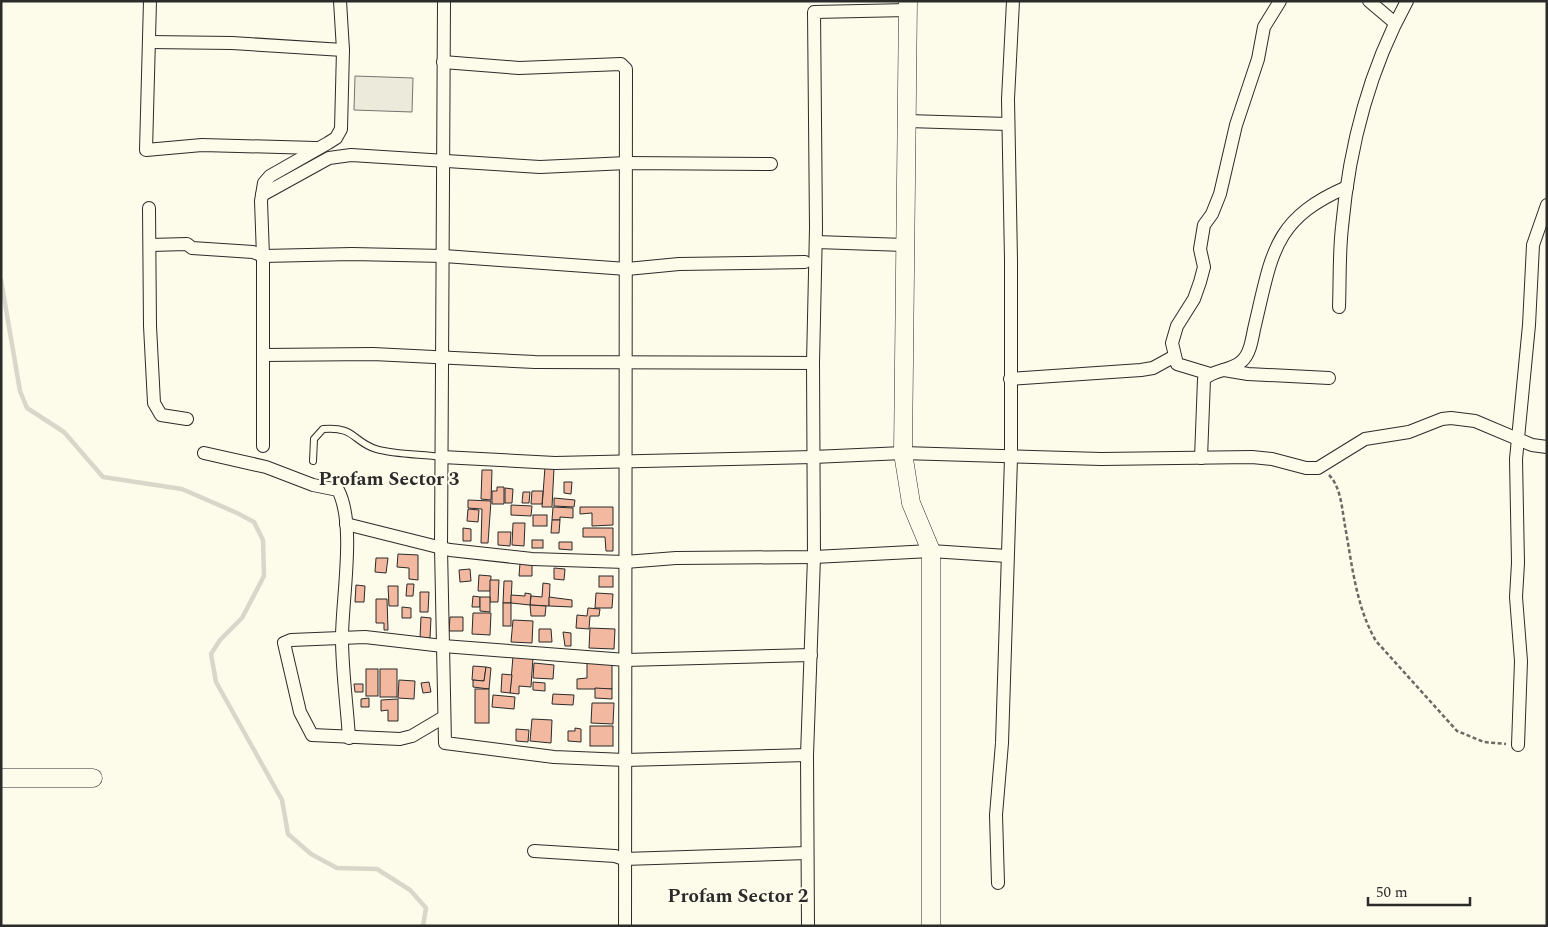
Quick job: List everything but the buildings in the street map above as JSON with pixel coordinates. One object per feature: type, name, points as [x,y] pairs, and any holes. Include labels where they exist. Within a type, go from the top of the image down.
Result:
[{"type":"main road","points":[[908,6],[903,453],[911,503],[931,551],[931,926]]},
{"type":"main road","points":[[1,778],[93,778]]},
{"type":"street","points":[[150,1],[146,150],[202,145],[316,148]]},
{"type":"street","points":[[263,446],[262,195],[264,183],[270,176],[336,138],[342,129],[343,50],[340,1]]},
{"type":"street","points":[[444,1],[441,548],[445,743],[554,758],[625,760],[807,755]]},
{"type":"street","points":[[1210,374],[1176,364],[1172,343],[1177,326],[1194,299],[1204,267],[1200,249],[1204,225],[1212,214],[1220,194],[1236,125],[1258,59],[1264,27],[1280,1]]},
{"type":"street","points":[[1369,1],[1395,23]]},
{"type":"street","points":[[1339,307],[1341,230],[1360,121],[1395,23],[1407,1]]},
{"type":"street","points":[[998,883],[996,815],[1002,743],[1011,458],[1008,124],[1014,3]]},
{"type":"street","points":[[808,926],[807,755],[814,557],[813,363],[816,242],[814,12],[908,6]]},
{"type":"street","points":[[148,42],[232,43],[343,50]]},
{"type":"street","points":[[443,62],[518,68],[621,64],[626,69],[625,926]]},
{"type":"street","points":[[907,121],[1008,124]]},
{"type":"street","points":[[262,195],[329,158],[351,155],[540,167],[626,163],[771,164]]},
{"type":"street","points":[[1201,458],[1204,379],[1210,374],[1224,370],[1242,361],[1247,352],[1252,340],[1264,280],[1287,227],[1300,213],[1347,187]]},
{"type":"street","points":[[1518,744],[1521,661],[1516,597],[1518,563],[1516,459],[1530,325],[1533,245],[1547,205]]},
{"type":"street","points":[[149,208],[154,403],[161,415],[187,419]]},
{"type":"street","points":[[816,242],[905,245]]},
{"type":"street","points":[[150,245],[187,244],[192,248],[253,252],[263,256],[352,254],[444,256],[516,263],[627,268],[679,264],[805,262]]},
{"type":"street","points":[[264,355],[443,356],[535,362],[813,363]]},
{"type":"street","points":[[1010,379],[1141,370],[1153,368],[1174,357]]},
{"type":"street","points":[[1224,370],[1248,374],[1330,378]]},
{"type":"street","points":[[442,457],[555,463],[903,453],[1011,458],[1272,458],[1306,468],[1318,468],[1365,439],[1409,432],[1442,419],[1475,420],[1532,445],[1547,447]]},
{"type":"street","points":[[204,453],[266,466],[313,485],[338,490],[343,499],[346,524],[342,639],[349,738]]},
{"type":"street","points":[[346,524],[441,548],[532,559],[625,562],[676,558],[814,557],[931,551],[1007,556]]},
{"type":"street","points":[[444,717],[412,736],[400,739],[312,735],[300,712],[284,643],[291,640],[364,637],[443,646],[626,660],[811,655]]},
{"type":"street","points":[[534,851],[615,856],[624,860],[807,853]]},
{"type":"lane","points":[[313,461],[314,439],[323,429],[336,428],[348,431],[375,449],[442,457]]},
{"type":"path","points":[[1318,468],[1327,472],[1335,480],[1358,598],[1367,626],[1376,641],[1457,731],[1469,738],[1484,742],[1518,744]]},
{"type":"shaded area","points":[[355,76],[413,78],[412,112],[354,110]]},
{"type":"waterway","points":[[1,280],[20,391],[27,408],[64,432],[103,477],[182,489],[254,522],[263,540],[264,576],[242,618],[220,640],[211,654],[216,682],[282,800],[288,834],[311,854],[337,868],[377,869],[410,890],[426,908],[423,926]]},
{"type":"district","name":"Profam Sector 3","points":[[389,478]]},
{"type":"district","name":"Profam Sector 2","points":[[738,895]]}]
